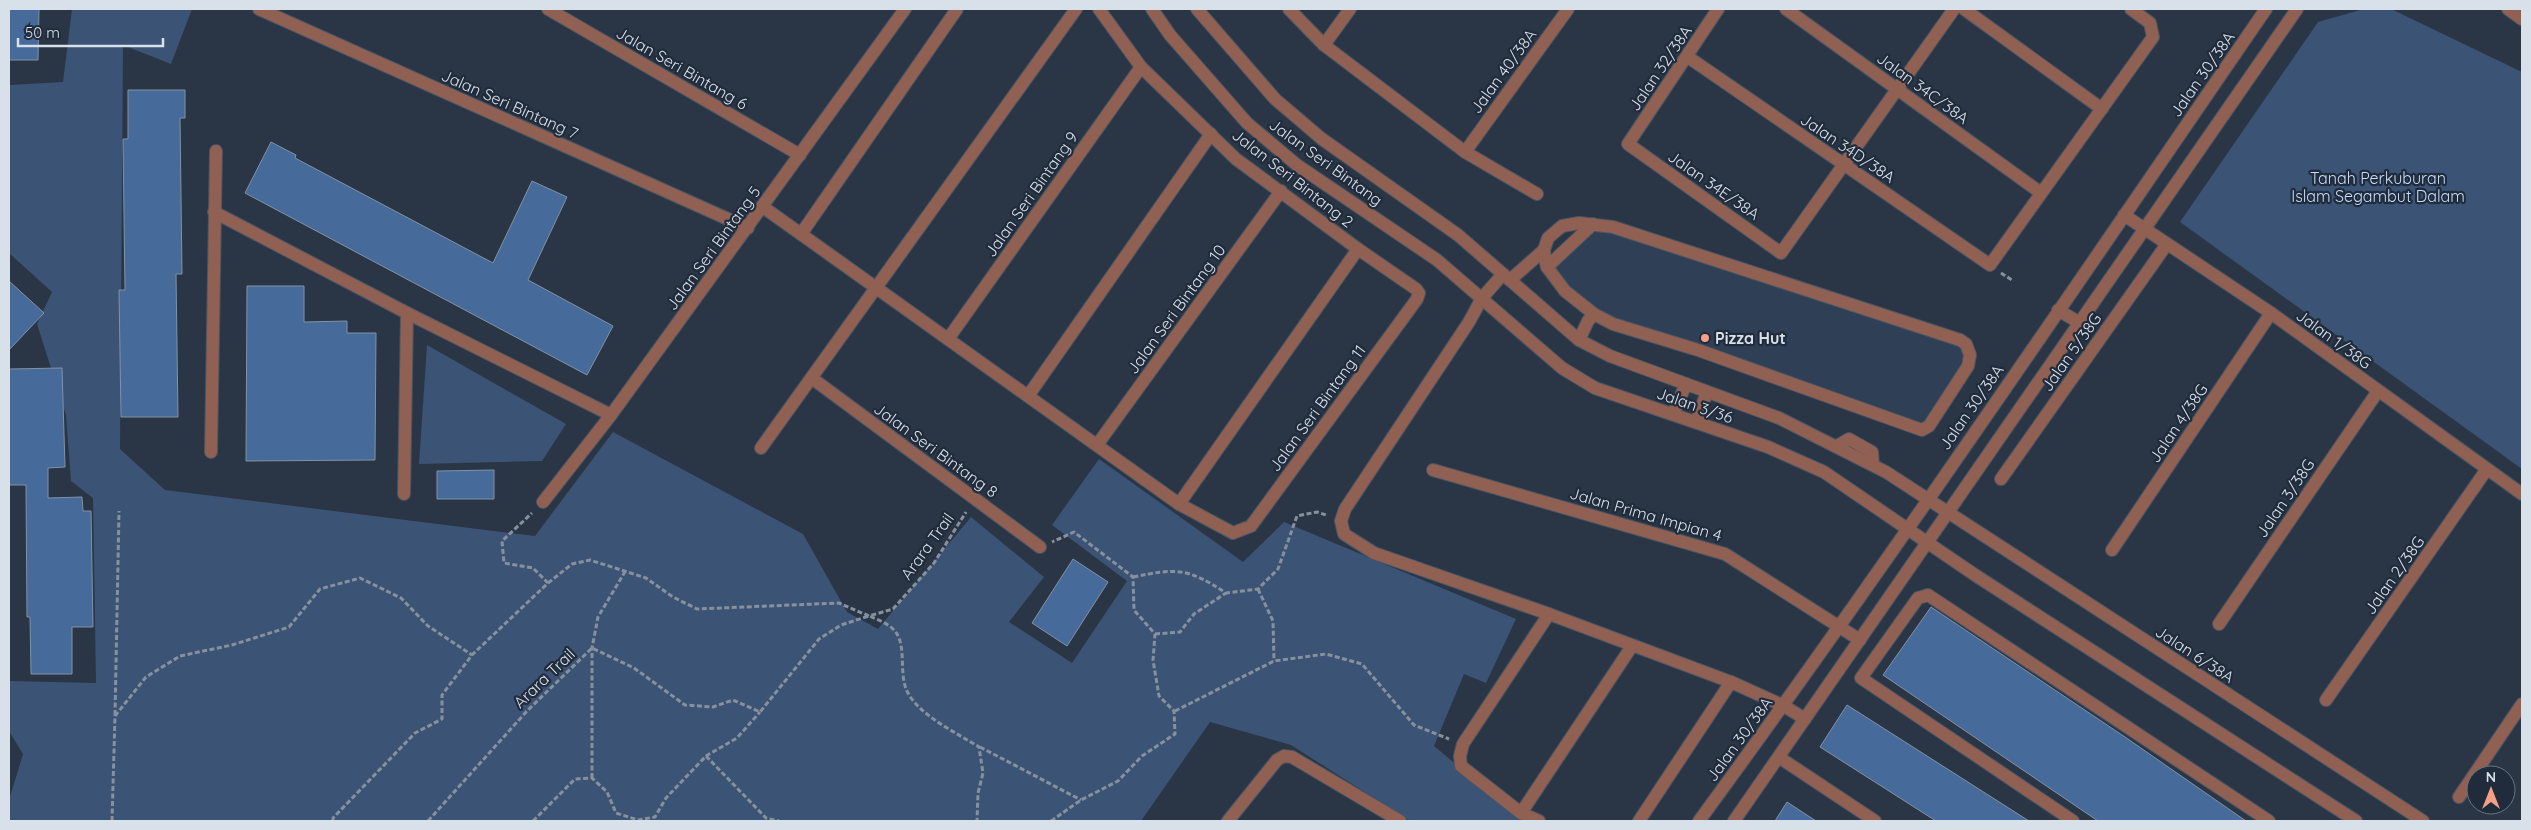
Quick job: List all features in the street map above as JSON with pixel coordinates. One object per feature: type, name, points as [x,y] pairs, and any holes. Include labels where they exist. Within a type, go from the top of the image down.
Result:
[{"type":"street","name":"Jalan Seri Bintang 7","points":[[259,9],[748,228]]},
{"type":"street","name":"Jalan Seri Bintang 6","points":[[548,9],[800,155]]},
{"type":"street","name":"Jalan Seri Bintang 5","points":[[542,502],[611,416],[905,9]]},
{"type":"street","points":[[801,234],[957,9]]},
{"type":"street","points":[[761,448],[813,379],[1076,9]]},
{"type":"street","name":"Jalan Seri Bintang 2","points":[[1100,9],[1141,67],[1236,159],[1419,293]]},
{"type":"street","name":"Jalan Seri Bintang","points":[[1152,9],[1170,35],[1247,123],[1298,165],[1437,260],[1482,298]]},
{"type":"street","name":"Jalan Seri Bintang","points":[[1196,9],[1282,105],[1322,139],[1458,235],[1507,277]]},
{"type":"street","points":[[1289,9],[1324,45],[1465,152],[1537,194]]},
{"type":"street","points":[[1324,45],[1350,9]]},
{"type":"street","name":"Jalan 40/38A","points":[[1465,152],[1568,9]]},
{"type":"street","name":"Jalan 32/38A","points":[[1628,144],[1688,58],[1718,9]]},
{"type":"street","name":"Jalan 34C/38A","points":[[1786,9],[2041,193]]},
{"type":"street","points":[[1842,164],[1954,9]]},
{"type":"street","points":[[1964,9],[2102,108]]},
{"type":"street","points":[[2041,193],[2153,37],[2150,23],[2131,9]]},
{"type":"street","name":"Jalan 30/38A","points":[[1699,821],[1784,706],[1928,500],[2266,9]]},
{"type":"street","points":[[1734,821],[1780,758],[1842,665],[2297,9]]},
{"type":"street","points":[[2508,9],[2522,19]]},
{"type":"street","name":"Jalan 34D/38A","points":[[1688,58],[1990,265],[2041,193]]},
{"type":"street","name":"Jalan Seri Bintang 9","points":[[948,339],[1141,67]]},
{"type":"street","points":[[1028,396],[1211,134]]},
{"type":"street","name":"Jalan 34E/38A","points":[[1628,144],[1781,253],[1842,164]]},
{"type":"street","points":[[211,452],[216,151]]},
{"type":"street","name":"Jalan Seri Bintang 10","points":[[1097,445],[1281,191]]},
{"type":"street","points":[[763,207],[1179,504],[1358,249]]},
{"type":"street","points":[[214,212],[407,313],[611,416]]},
{"type":"street","name":"Jalan 1/38G","points":[[2124,215],[2272,313],[2522,494]]},
{"type":"street","points":[[1579,222],[1593,224],[1613,227],[1960,340],[1966,344],[1970,355],[1968,366],[1929,426],[1922,430],[1698,350],[1613,324],[1594,314],[1565,291],[1547,268],[1544,250],[1548,238],[1562,226],[1579,222]]},
{"type":"street","points":[[1547,268],[1593,224]]},
{"type":"street","name":"Jalan 5/38G","points":[[2001,479],[2167,244]]},
{"type":"street","points":[[1544,250],[1482,298],[1469,322],[1345,509],[1343,527],[1374,553],[1549,614],[1731,682],[1784,706],[1805,719]]},
{"type":"street","name":"Jalan 3/36","points":[[1507,277],[1579,340],[1610,356],[1779,418],[1873,465],[1928,500]]},
{"type":"street","name":"Jalan Seri Bintang 11","points":[[1179,504],[1233,533],[1251,526],[1417,299],[1419,293]]},
{"type":"street","name":"Jalan 3/36","points":[[1482,298],[1562,368],[1595,388],[1768,447],[1824,472],[1928,543]]},
{"type":"street","points":[[2058,310],[2080,323]]},
{"type":"street","points":[[404,494],[407,313]]},
{"type":"street","name":"Jalan 4/38G","points":[[2112,550],[2272,313]]},
{"type":"street","points":[[1579,340],[1588,321],[1594,314]]},
{"type":"street","name":"Jalan Seri Bintang 8","points":[[813,379],[1040,548]]},
{"type":"street","points":[[1674,414],[1686,384]]},
{"type":"street","name":"Jalan 3/38G","points":[[2219,624],[2378,391]]},
{"type":"street","points":[[1696,422],[1707,392]]},
{"type":"street","name":"Jalan 2/38G","points":[[2326,700],[2487,469]]},
{"type":"street","name":"Jalan Prima Impian 4","points":[[1433,470],[1725,554],[1860,640]]},
{"type":"street","name":"Jalan 6/38A","points":[[1928,500],[2423,821]]},
{"type":"street","points":[[1928,543],[2356,821]]},
{"type":"street","points":[[1861,678],[1918,598],[1928,595],[2268,821]]},
{"type":"street","points":[[1539,821],[1521,813],[1461,766],[1462,750],[1549,614]]},
{"type":"street","points":[[1521,813],[1632,646]]},
{"type":"street","points":[[1842,665],[2073,821]]},
{"type":"street","points":[[1639,821],[1731,682]]},
{"type":"street","points":[[2459,797],[2522,704]]},
{"type":"street","points":[[1228,821],[1277,760],[1284,756],[1292,758],[1400,821]]},
{"type":"street","points":[[1780,758],[1876,821]]},
{"type":"path","name":"Arara Trail","points":[[592,778],[607,792],[616,813],[638,820],[655,818],[666,798],[706,756],[737,738],[820,639],[841,625],[893,609],[900,602],[934,563],[975,498]]},
{"type":"path","points":[[542,502],[502,541],[504,563],[534,568],[548,583]]},
{"type":"path","points":[[112,821],[119,511]]},
{"type":"path","points":[[1155,634],[1180,632],[1194,614],[1226,593],[1258,589],[1278,569],[1297,516],[1317,512],[1343,527]]},
{"type":"path","points":[[1040,548],[1074,532],[1133,577],[1169,570],[1202,577],[1226,593]]},
{"type":"path","points":[[333,821],[333,818],[415,733],[442,719],[442,694],[472,655],[548,583],[572,564],[590,560],[646,578],[673,597],[697,609],[840,603],[869,616],[893,629],[897,636],[901,644],[901,669],[907,691],[921,710],[979,747],[1081,800]]},
{"type":"path","points":[[533,821],[576,779],[592,778],[592,648],[598,618],[626,570]]},
{"type":"path","points":[[1051,821],[1081,800],[1118,781],[1142,756],[1175,734],[1174,711],[1159,696],[1154,660],[1155,634],[1134,610],[1133,577]]},
{"type":"path","points":[[115,716],[146,677],[180,656],[232,645],[288,627],[320,588],[360,578],[401,598],[428,626],[472,655]]},
{"type":"path","points":[[1258,589],[1273,621],[1274,661]]},
{"type":"path","name":"Arara Trail","points":[[428,821],[527,711],[592,648],[634,668],[685,705],[713,707],[733,700],[760,712]]},
{"type":"path","points":[[1174,711],[1274,661],[1326,654],[1362,664],[1414,725],[1462,750]]},
{"type":"path","points":[[977,821],[978,793],[983,772],[979,747]]},
{"type":"path","points":[[706,756],[766,818],[779,821]]},
{"type":"shaded area","points":[[1584,227],[1611,231],[1961,345],[1965,355],[1963,365],[1926,422],[1921,425],[1614,319],[1599,312],[1568,289],[1549,259]]},
{"type":"green space","points":[[72,9],[192,9],[171,64],[123,45],[120,449],[165,490],[535,536],[613,432],[803,534],[847,612],[878,629],[971,517],[1044,577],[1009,622],[1072,663],[1127,581],[1052,525],[1099,459],[1243,562],[1284,522],[1516,619],[1486,683],[1464,674],[1434,746],[1524,821],[1410,821],[1291,745],[1210,722],[1141,821],[9,821],[9,800],[23,754],[9,731],[9,681],[96,683],[93,498],[71,481],[66,415],[37,324],[52,292],[9,253],[9,85],[63,82]]},
{"type":"green space","name":"Tanah Perkuburan Islam Segambut Dalam","points":[[2364,9],[2391,9],[2522,72],[2522,469],[2180,222],[2318,22]]},
{"type":"green space","points":[[427,345],[566,424],[542,461],[419,464]]},
{"type":"building","points":[[9,9],[39,9],[38,60],[9,60]]},
{"type":"building","points":[[128,90],[185,90],[185,118],[180,118],[182,274],[176,274],[178,417],[121,417],[119,290],[125,290],[123,139],[128,139]]},
{"type":"building","points":[[271,142],[296,155],[295,158],[493,263],[532,181],[567,197],[528,280],[613,326],[587,375],[245,193]]},
{"type":"building","points":[[9,281],[44,313],[9,350]]},
{"type":"building","points":[[247,286],[304,286],[304,322],[347,321],[347,333],[376,333],[375,460],[246,461]]},
{"type":"building","points":[[62,368],[65,467],[48,468],[48,498],[82,497],[83,511],[91,511],[93,627],[72,627],[72,674],[31,674],[30,617],[27,617],[26,485],[9,485],[9,369]]},
{"type":"building","points":[[494,470],[494,499],[437,499],[437,471]]},
{"type":"building","points":[[1073,559],[1108,582],[1067,646],[1032,623]]},
{"type":"building","points":[[1931,607],[2246,821],[2098,821],[1883,675]]},
{"type":"building","points":[[1847,705],[2029,821],[1936,821],[1820,747]]},
{"type":"building","points":[[1787,802],[1816,821],[1775,821]]},
{"type":"place","name":"Pizza Hut","points":[[1705,338]]}]
